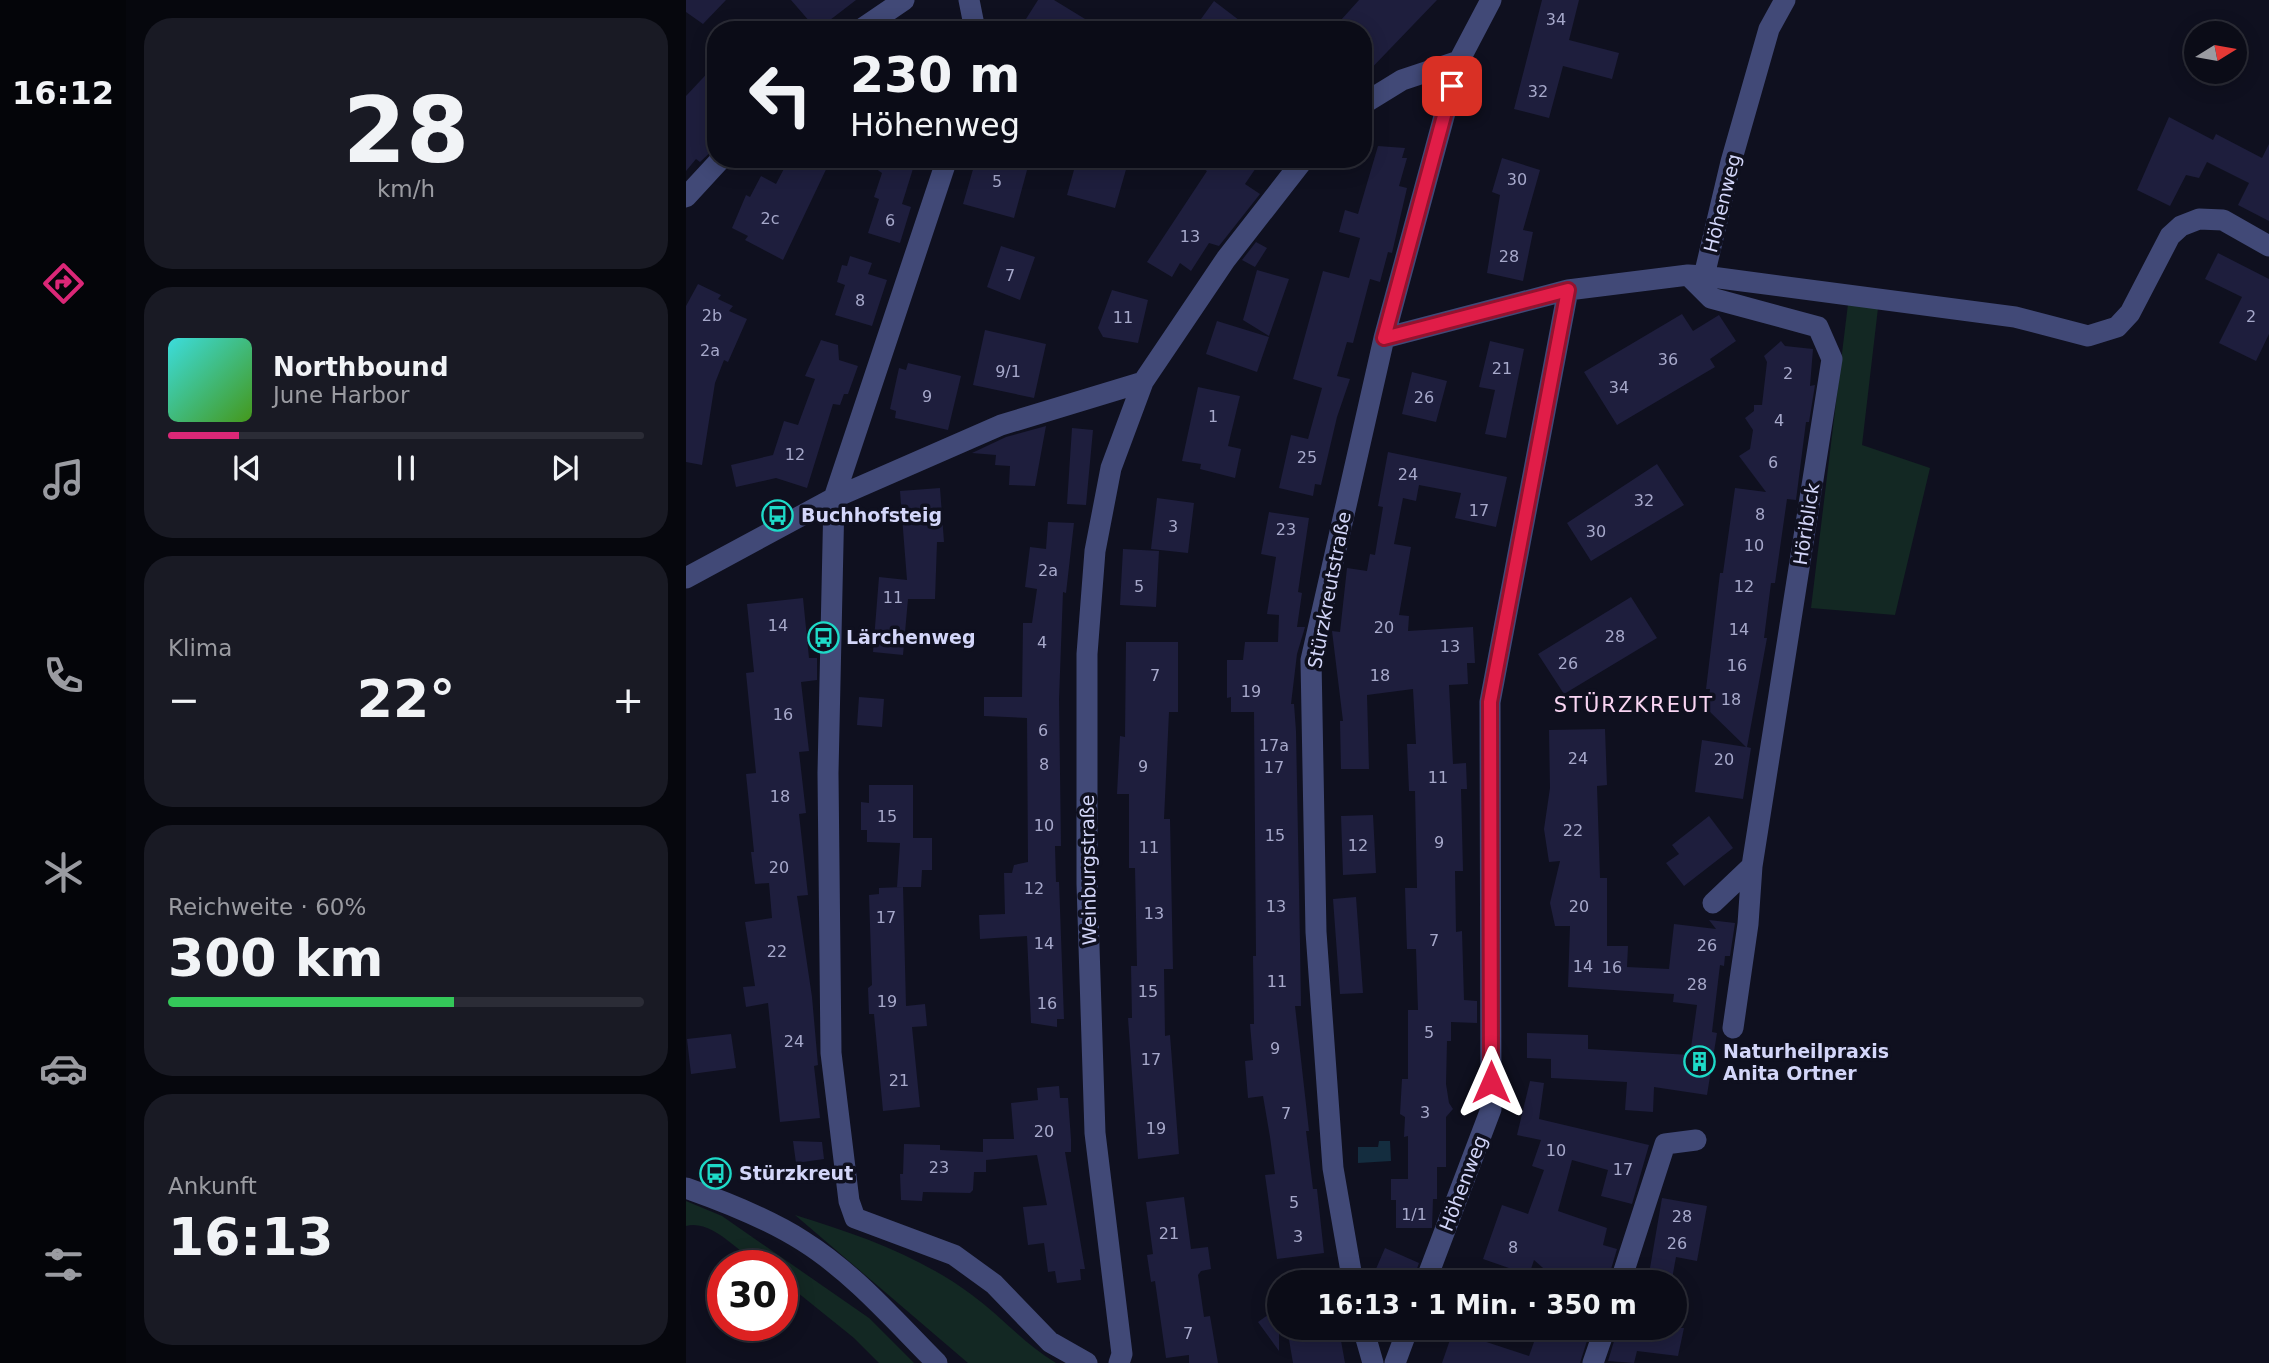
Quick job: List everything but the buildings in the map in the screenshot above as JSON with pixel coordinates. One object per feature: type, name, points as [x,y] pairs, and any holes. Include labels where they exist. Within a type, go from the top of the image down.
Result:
[{"type":"street","points":[[873,21],[904,0]]},
{"type":"street","points":[[969,0],[973,21]]},
{"type":"street","name":"Stürzkreutstraße","points":[[1351,1270],[1333,1168],[1316,932],[1311,660],[1384,338],[1459,61],[1491,0]]},
{"type":"street","name":"Höhenweg","points":[[1384,338],[1568,290],[1696,276],[1769,29],[1784,0]]},
{"type":"street","points":[[1372,98],[1402,80],[1459,61]]},
{"type":"street","points":[[686,197],[713,168]]},
{"type":"street","points":[[944,168],[834,498],[828,773],[831,1054],[849,1201],[855,1218],[954,1255],[993,1283],[1050,1342],[1087,1363]]},
{"type":"street","points":[[686,578],[834,498],[1001,425],[1143,382],[1226,259],[1297,168]]},
{"type":"street","points":[[1696,276],[2015,317],[2088,337],[2117,327],[2130,313],[2170,236],[2180,226],[2199,219],[2223,220],[2269,246]]},
{"type":"street","name":"Höriblick","points":[[1696,276],[1712,298],[1818,327],[1832,359],[1752,866],[1748,923],[1733,1028]]},
{"type":"street","name":"Höhenweg","points":[[1430,1270],[1491,1109],[1490,702],[1568,290]]},
{"type":"street","name":"Weinburgstraße","points":[[1119,1363],[1122,1354],[1096,1133],[1087,884],[1087,653],[1095,551],[1111,468],[1143,382]]},
{"type":"street","points":[[1713,903],[1752,866]]},
{"type":"street","points":[[1624,1270],[1665,1144],[1696,1140]]},
{"type":"street","points":[[686,1188],[734,1205],[803,1241],[856,1281],[937,1363]]},
{"type":"street","points":[[1366,1340],[1373,1363]]},
{"type":"street","points":[[1395,1363],[1404,1340]]},
{"type":"street","points":[[1593,1363],[1601,1340]]},
{"type":"green space","points":[[1848,304],[1878,308],[1862,445],[1930,468],[1895,615],[1811,608]]},
{"type":"green space","points":[[686,1201],[722,1216],[771,1250],[740,1250],[708,1228],[686,1226]]},
{"type":"green space","points":[[795,1215],[865,1238],[931,1269],[972,1295],[1056,1363],[968,1363]]},
{"type":"green space","points":[[798,1269],[869,1318],[914,1363],[879,1363],[854,1338],[798,1293]]},
{"type":"water","points":[[1379,1141],[1390,1141],[1391,1161],[1358,1163],[1358,1147],[1378,1147]]},
{"type":"place","name":"Buchhofsteig","points":[[778,515]]},
{"type":"place","name":"Lärchenweg","points":[[823,637]]},
{"type":"place","name":"Naturheilpraxis Anita Ortner","points":[[1700,1062]]},
{"type":"place","name":"Stürzkreut","points":[[716,1173]]},
{"type":"district","name":"STÜRZKREUT","points":[[1634,705]]},
{"type":"route","points":[[1452,86],[1384,338],[1568,290],[1490,702],[1491,1082]]}]
